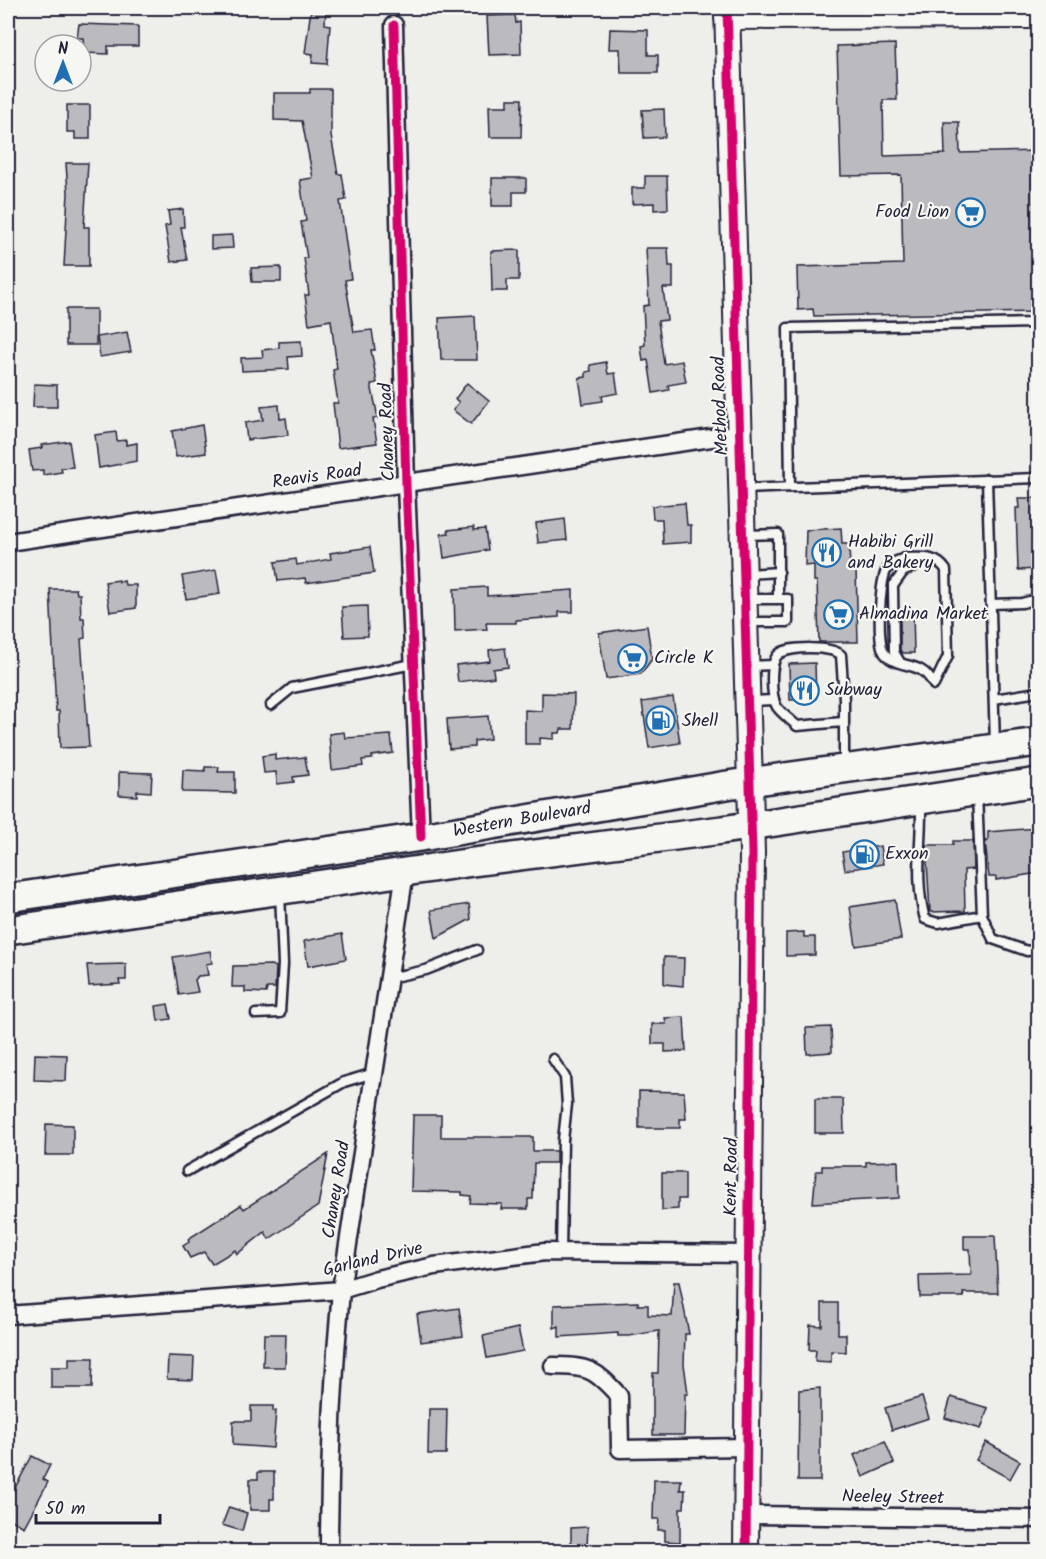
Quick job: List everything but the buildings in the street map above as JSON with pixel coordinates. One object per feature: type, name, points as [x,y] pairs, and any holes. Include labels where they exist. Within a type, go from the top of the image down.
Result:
[{"type":"main road","name":"Western Boulevard","points":[[8,930],[405,872],[750,804],[844,769],[1038,742]]},
{"type":"main road","name":"Western Boulevard","points":[[8,898],[421,837],[750,804],[921,799],[1038,782]]},
{"type":"street","points":[[727,12],[1038,16]]},
{"type":"street","name":"Method Road","points":[[727,12],[750,804]]},
{"type":"street","name":"Chaney Road","points":[[394,25],[406,485],[421,837]]},
{"type":"street","name":"Reavis Road","points":[[8,542],[406,485],[738,434]]},
{"type":"street","name":"Kent Road","points":[[746,1551],[750,804]]},
{"type":"street","name":"Chaney Road","points":[[329,1551],[330,1449],[341,1290],[405,872]]},
{"type":"street","name":"Garland Drive","points":[[8,1315],[341,1290],[434,1266],[561,1252],[748,1254]]},
{"type":"street","points":[[553,1366],[581,1366],[602,1377],[619,1396],[620,1449],[747,1447]]},
{"type":"street","name":"Neeley Street","points":[[746,1515],[1038,1519]]},
{"type":"lane","points":[[790,487],[788,328],[1038,323]]},
{"type":"lane","points":[[740,489],[1038,478]]},
{"type":"lane","points":[[987,479],[995,748]]},
{"type":"lane","points":[[741,535],[778,534],[778,598]]},
{"type":"lane","points":[[905,558],[932,558],[941,563],[947,577],[947,663],[934,685],[925,670],[900,662],[884,653],[881,646],[880,594],[883,577],[893,562],[905,558]]},
{"type":"lane","points":[[900,662],[894,652],[893,586],[903,572],[932,558]]},
{"type":"lane","points":[[742,574],[779,572]]},
{"type":"lane","points":[[778,598],[788,599],[788,622],[744,610],[778,598]]},
{"type":"lane","points":[[991,604],[1022,603],[1038,599]]},
{"type":"lane","points":[[843,722],[797,726],[778,708],[774,700],[774,658],[787,650],[832,648],[837,651],[842,660],[844,769]]},
{"type":"lane","points":[[271,705],[292,688],[412,664]]},
{"type":"lane","points":[[745,666],[773,665]]},
{"type":"lane","points":[[994,699],[1038,692]]},
{"type":"lane","points":[[746,701],[774,700]]},
{"type":"lane","points":[[977,790],[981,915],[993,939],[1027,951],[1038,949]]},
{"type":"lane","points":[[921,799],[918,853],[921,904],[925,919],[938,923],[981,915]]},
{"type":"lane","points":[[256,1014],[280,1013],[283,964],[280,890]]},
{"type":"lane","points":[[389,978],[426,970],[477,950]]},
{"type":"lane","points":[[554,1059],[565,1077],[567,1104],[563,1140],[561,1252]]},
{"type":"lane","points":[[187,1171],[344,1082],[374,1073]]},
{"type":"cycle path","points":[[727,8],[752,852],[746,1552]]},
{"type":"cycle path","points":[[394,25],[406,485],[421,837]]},
{"type":"place","name":"Food Lion","points":[[970,212]]},
{"type":"place","name":"Habibi Grill and Bakery","points":[[827,552]]},
{"type":"place","name":"Almadina Market","points":[[838,614]]},
{"type":"place","name":"Circle K","points":[[633,658]]},
{"type":"place","name":"Subway","points":[[804,690]]},
{"type":"place","name":"Shell","points":[[661,721]]},
{"type":"place","name":"Exxon","points":[[864,854]]}]
